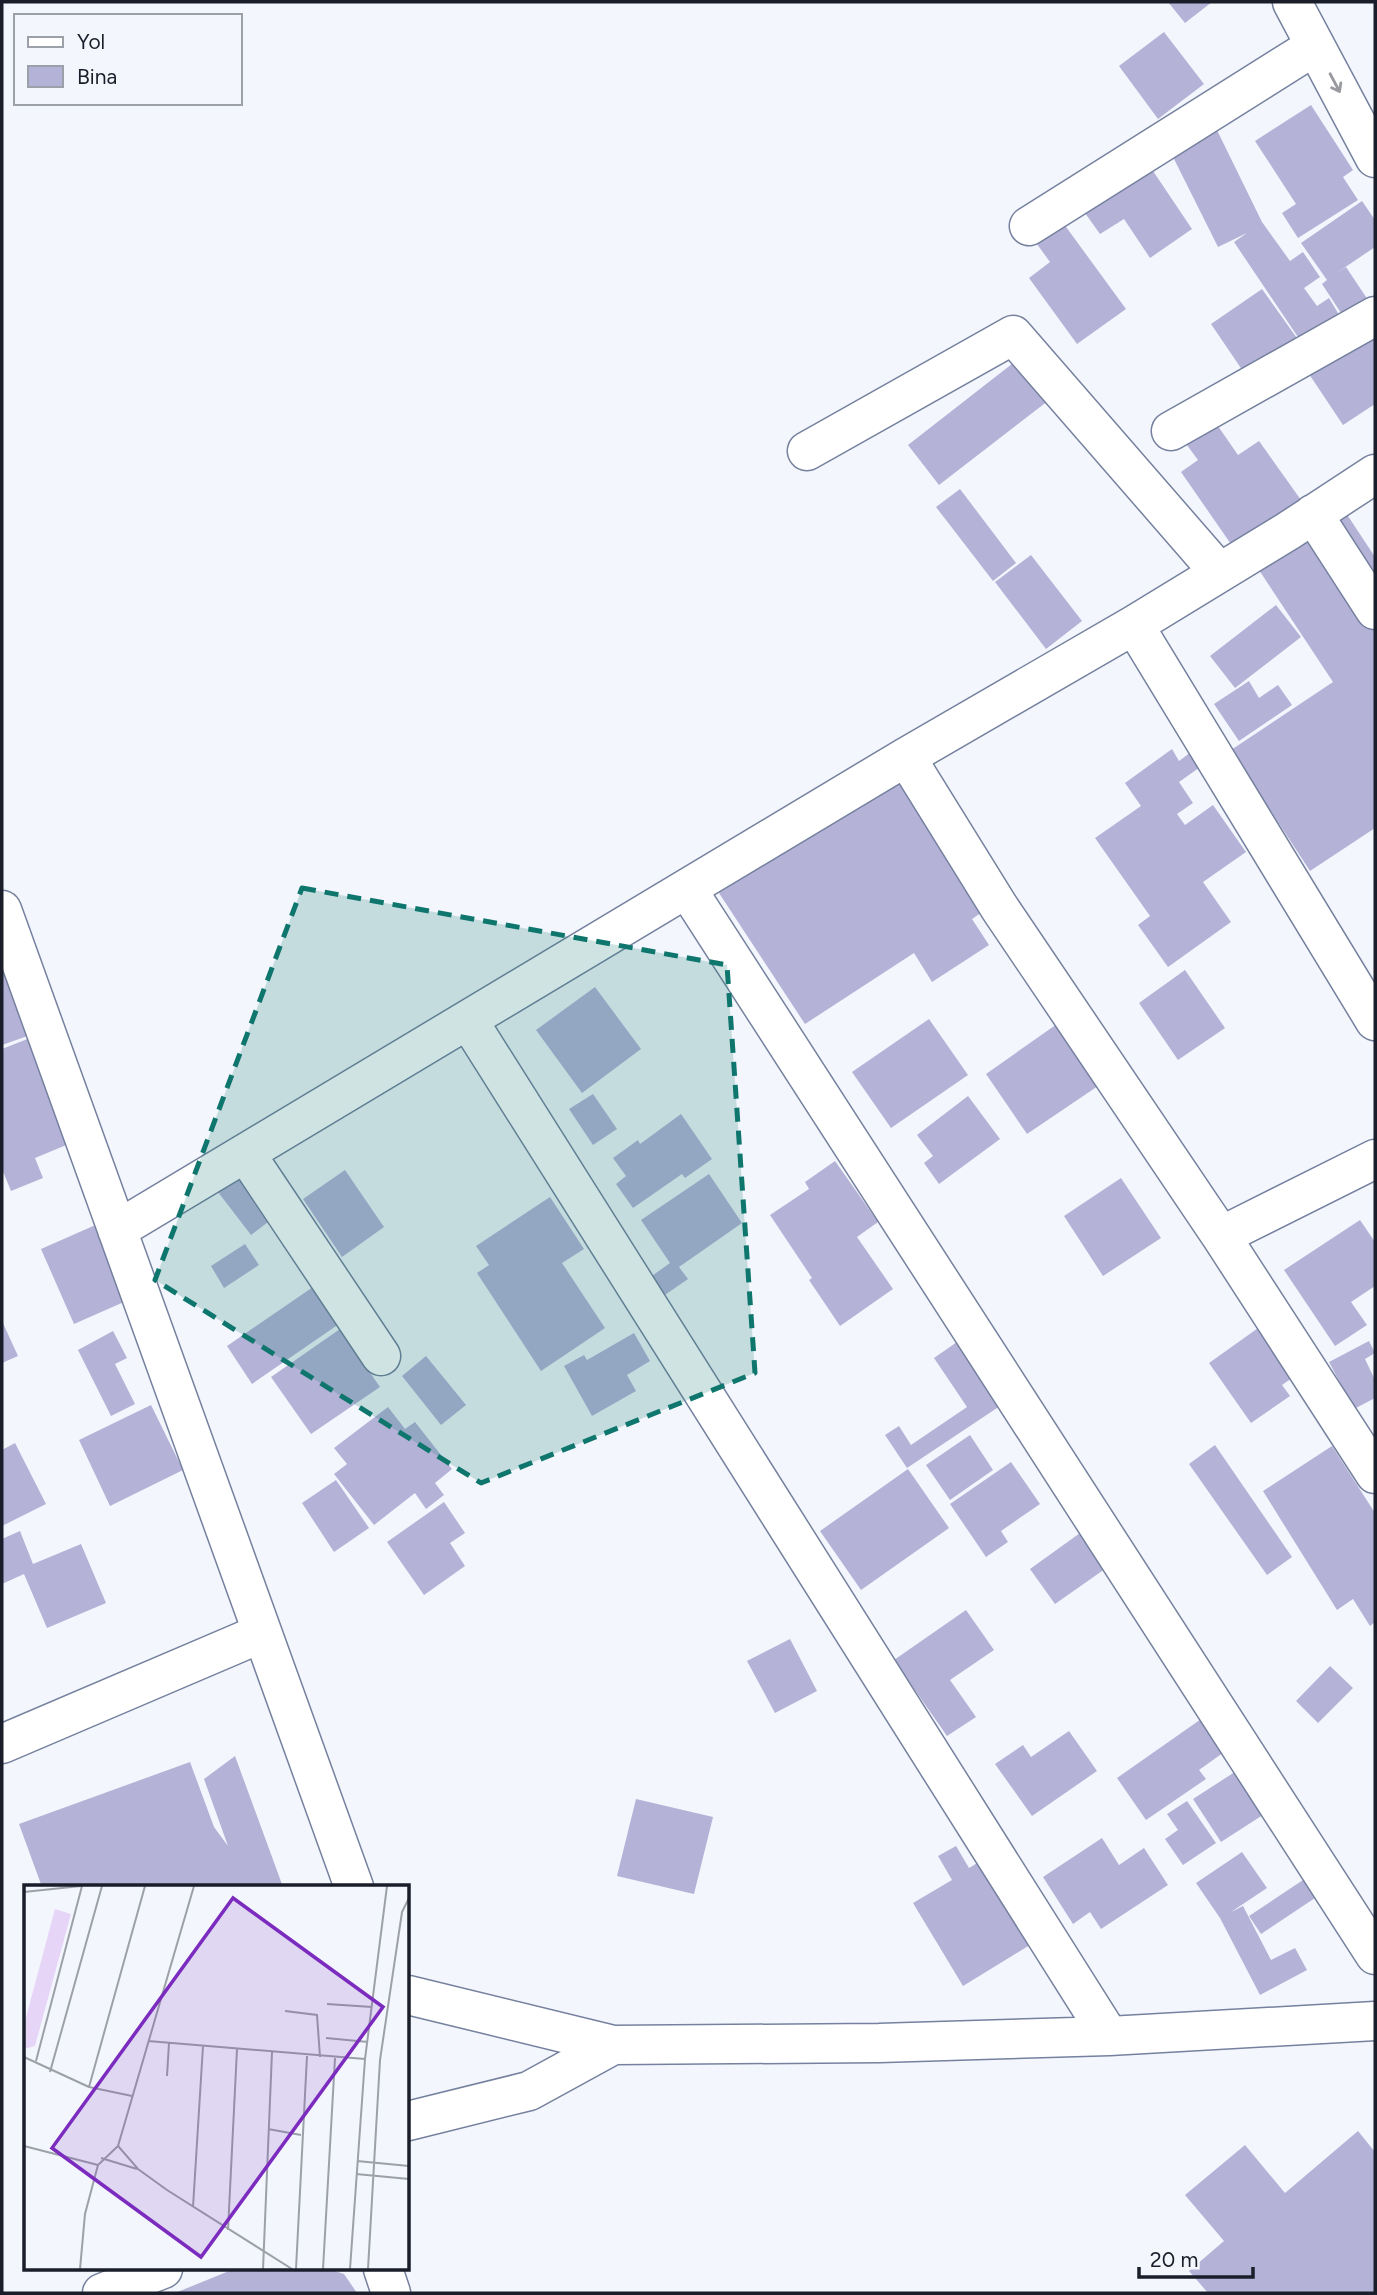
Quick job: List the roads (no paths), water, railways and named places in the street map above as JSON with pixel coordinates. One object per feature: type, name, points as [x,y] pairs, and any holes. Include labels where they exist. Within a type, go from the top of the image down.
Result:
[{"type":"street","points":[[1292,2],[1375,158]]},
{"type":"street","points":[[1029,226],[1315,46]]},
{"type":"street","points":[[1171,431],[1375,316]]},
{"type":"street","points":[[807,451],[1013,335],[1220,572]]},
{"type":"street","points":[[117,1230],[906,757],[1134,625],[1375,474]]},
{"type":"street","points":[[1313,514],[1375,610]]},
{"type":"street","points":[[1134,625],[1375,1021]]},
{"type":"street","points":[[906,757],[999,907],[1221,1236],[1375,1474]]},
{"type":"street","points":[[687,889],[1375,1955]]},
{"type":"street","points":[[2,910],[353,1885]]},
{"type":"street","points":[[468,1020],[1109,2036]]},
{"type":"street","points":[[246,1154],[381,1356]]},
{"type":"street","points":[[1221,1236],[1375,1159]]},
{"type":"street","points":[[2,1744],[262,1633]]},
{"type":"street","points":[[410,1995],[613,2045],[879,2043],[1109,2036],[1375,2021]]},
{"type":"street","points":[[410,2121],[529,2091],[613,2045]]},
{"type":"street","points":[[102,2293],[160,2270]]},
{"type":"street","points":[[383,2270],[391,2293]]}]
